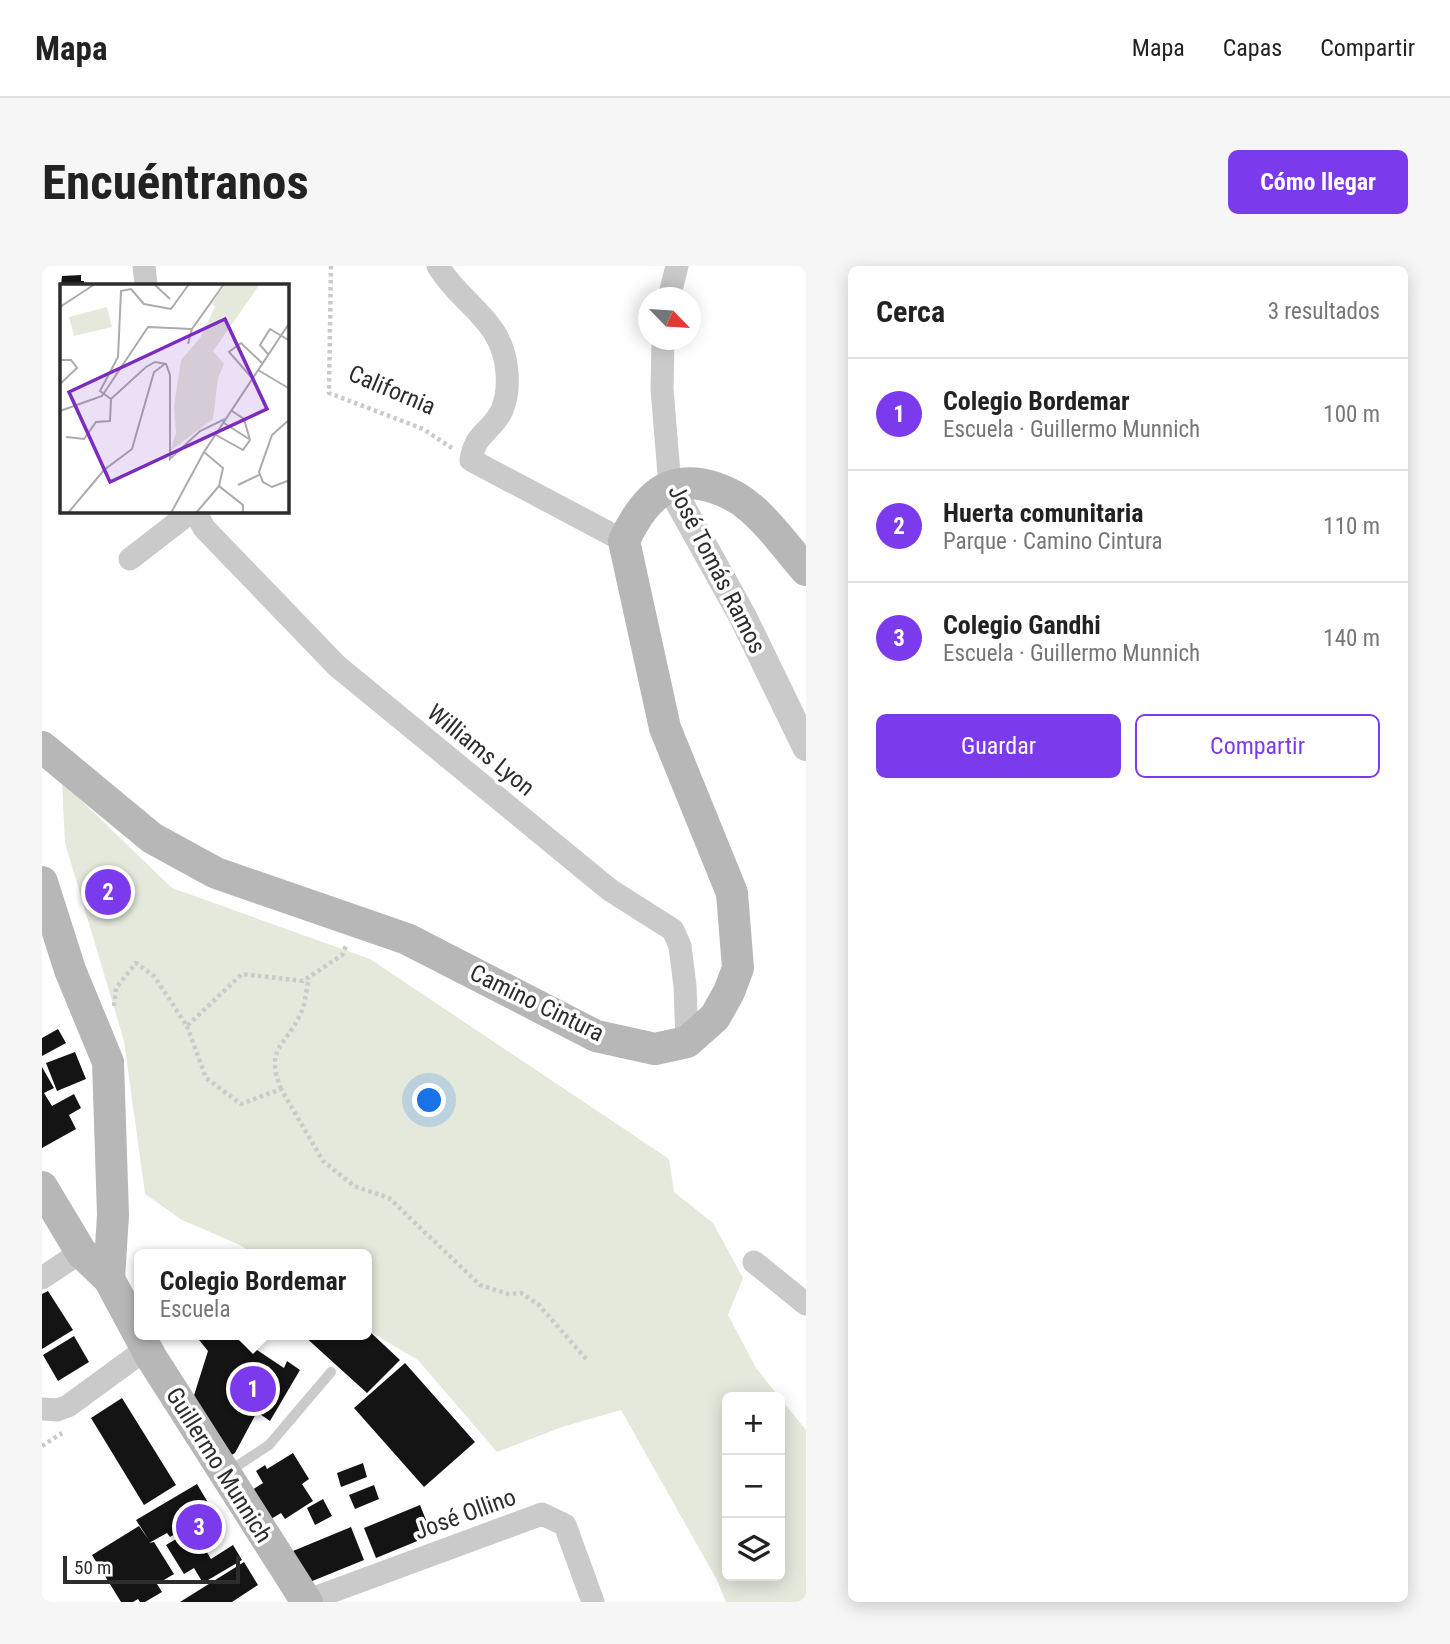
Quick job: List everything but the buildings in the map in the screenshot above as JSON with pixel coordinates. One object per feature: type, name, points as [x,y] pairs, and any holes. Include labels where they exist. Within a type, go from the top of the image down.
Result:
[{"type":"main road","points":[[687,1042],[715,1017],[738,968],[732,893],[665,728],[624,541],[635,518],[670,486],[687,483],[729,493],[753,510],[806,570]]},
{"type":"main road","name":"Camino Cintura","points":[[42,747],[152,838],[216,873],[407,939],[596,1036],[655,1049],[687,1042]]},
{"type":"main road","points":[[42,882],[71,970],[108,1062],[113,1215],[109,1279]]},
{"type":"main road","name":"Guillermo Munnich","points":[[42,1187],[81,1252],[109,1279],[134,1326]]},
{"type":"main road","name":"Guillermo Munnich","points":[[141,1340],[306,1602]]},
{"type":"street","points":[[144,266],[146,284]]},
{"type":"street","points":[[438,266],[445,277],[491,324],[502,343],[507,361],[508,388],[501,412],[477,439],[471,460],[624,541]]},
{"type":"street","points":[[672,287],[677,266]]},
{"type":"street","name":"José Tomás Ramos","points":[[663,350],[662,389],[670,486],[743,617],[806,747]]},
{"type":"street","points":[[130,559],[190,513]]},
{"type":"street","name":"Williams Lyon","points":[[194,513],[204,528],[337,666],[610,890],[673,930],[680,946],[687,1042]]},
{"type":"street","points":[[42,1278],[81,1252]]},
{"type":"street","points":[[754,1262],[806,1304]]},
{"type":"street","points":[[42,1409],[57,1410],[68,1406],[146,1349]]},
{"type":"street","name":"José Ollino","points":[[306,1602],[542,1514],[565,1525],[593,1602]]},
{"type":"lane","points":[[225,1474],[270,1445],[331,1372]]},
{"type":"path","name":"California","points":[[331,266],[329,393],[423,429],[471,460]]},
{"type":"path","points":[[187,1026],[242,974],[303,981],[342,955],[356,922]]},
{"type":"path","points":[[136,963],[154,976],[187,1026],[206,1078],[241,1104],[281,1089]]},
{"type":"path","points":[[309,977],[302,1013],[275,1054],[274,1070],[281,1089],[323,1161],[354,1186],[388,1198],[480,1285],[508,1294],[521,1293],[539,1305],[587,1360]]},
{"type":"shaded area","points":[[62,782],[172,888],[370,959],[669,1159],[674,1192],[713,1223],[743,1278],[728,1315],[756,1368],[775,1392],[722,1392],[722,1581],[785,1581],[785,1404],[806,1430],[806,1602],[726,1602],[717,1580],[621,1410],[562,1427],[497,1452],[418,1360],[372,1333],[372,1249],[246,1249],[182,1220],[145,1194],[124,1041],[65,843]]},
{"type":"place","name":"Huerta comunitaria","points":[[108,892]]},
{"type":"place","name":"Colegio Bordemar","points":[[253,1389]]},
{"type":"place","name":"Colegio Gandhi","points":[[199,1527]]}]
